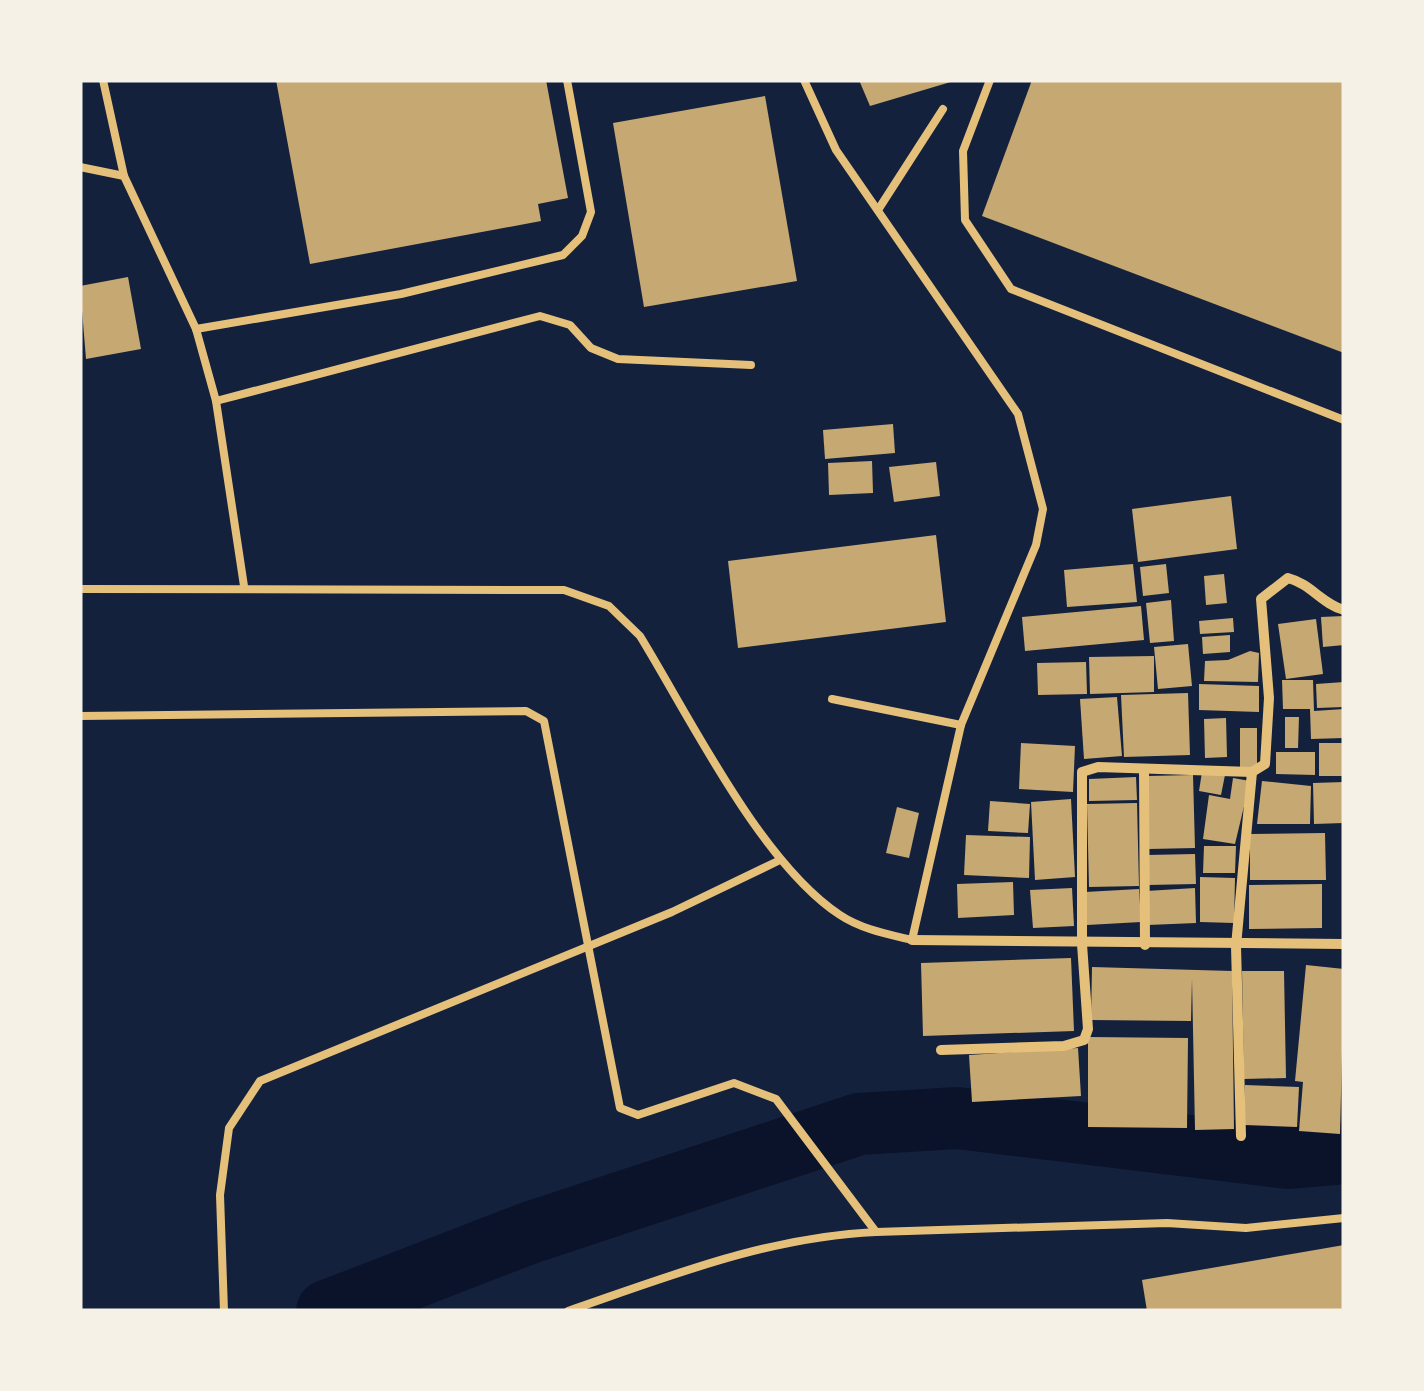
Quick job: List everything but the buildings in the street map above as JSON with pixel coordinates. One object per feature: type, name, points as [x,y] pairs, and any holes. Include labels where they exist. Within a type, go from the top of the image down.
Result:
[{"type":"street","points":[[941,1050],[1064,1046],[1084,1040],[1088,1029],[1082,944],[1082,772],[1098,767],[1252,772],[1265,764],[1269,698],[1261,598],[1288,578],[1307,583],[1330,606],[1344,610]]},
{"type":"street","points":[[1144,770],[1144,945]]},
{"type":"street","points":[[1241,1136],[1236,946],[1252,772]]},
{"type":"street","points":[[912,940],[1344,944]]},
{"type":"lane","points":[[102,80],[124,176],[196,329],[216,401],[244,586]]},
{"type":"lane","points":[[196,329],[401,294],[563,255],[582,236],[591,212],[567,80]]},
{"type":"lane","points":[[80,589],[244,586],[564,590],[609,606],[640,636],[778,860],[839,914],[871,930],[912,940],[962,725],[1036,546],[1044,509],[1018,414],[836,150],[804,80]]},
{"type":"lane","points":[[990,80],[963,151],[965,220],[1011,289],[1344,420]]},
{"type":"lane","points":[[878,210],[943,109]]},
{"type":"lane","points":[[80,167],[124,176]]},
{"type":"lane","points":[[216,401],[540,316],[570,325],[591,348],[618,359],[751,365]]},
{"type":"lane","points":[[832,699],[962,725]]},
{"type":"lane","points":[[80,716],[526,712],[544,720],[620,1108],[638,1115],[734,1083],[776,1099],[876,1232]]},
{"type":"lane","points":[[222,1306],[220,1195],[229,1128],[260,1081],[590,946],[778,860]]},
{"type":"lane","points":[[568,1311],[723,1257],[816,1235],[1167,1222],[1246,1228],[1344,1218]]},
{"type":"waterway","points":[[327,1311],[529,1233],[859,1124],[957,1118],[1288,1158],[1344,1153]]}]
